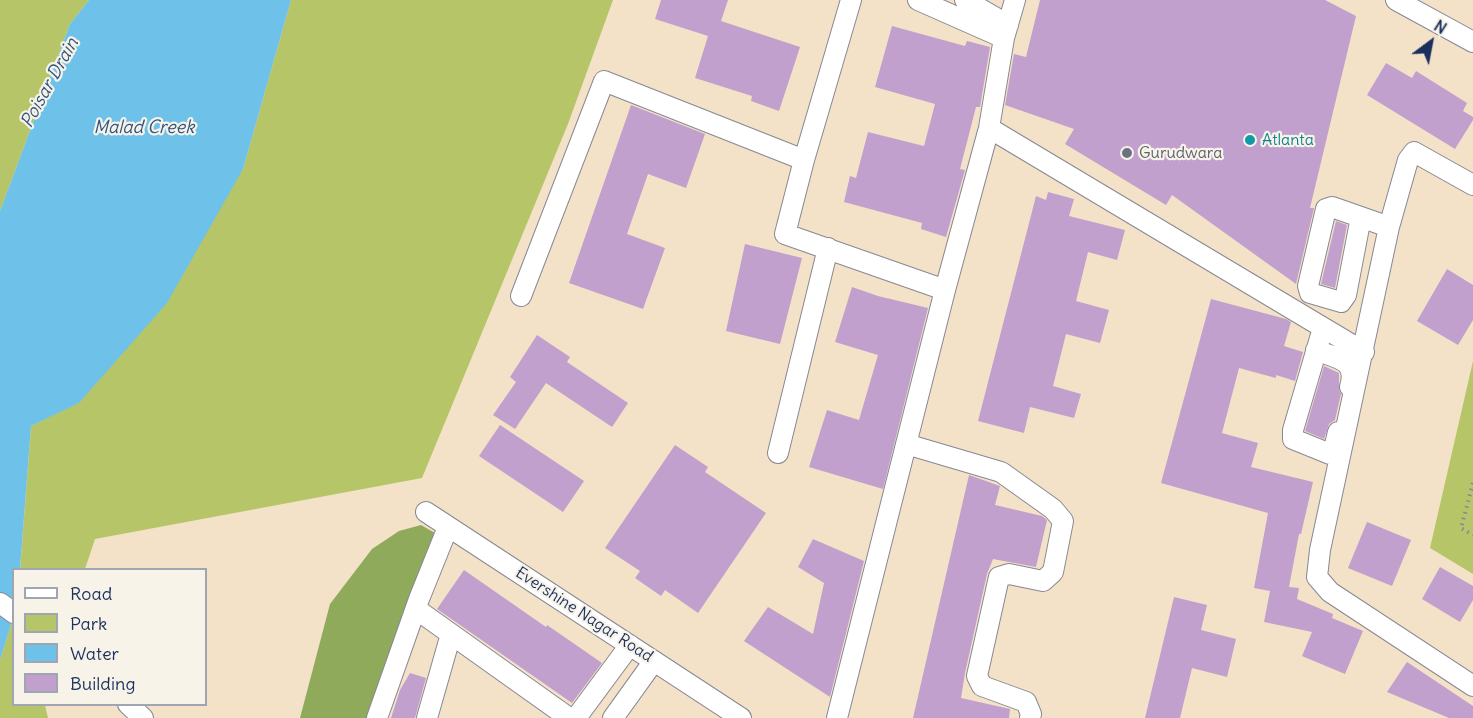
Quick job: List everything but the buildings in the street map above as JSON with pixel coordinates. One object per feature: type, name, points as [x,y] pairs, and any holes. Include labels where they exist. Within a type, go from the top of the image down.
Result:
[{"type":"street","points":[[850,0],[785,234],[945,290]]},
{"type":"street","points":[[918,0],[1006,31]]},
{"type":"street","points":[[965,0],[1006,31]]},
{"type":"street","points":[[837,718],[988,128],[1006,31],[1015,0]]},
{"type":"street","points":[[1395,0],[1473,42]]},
{"type":"street","points":[[521,297],[604,81],[804,160]]},
{"type":"street","points":[[988,128],[1364,352]]},
{"type":"street","points":[[1361,217],[1345,294],[1328,331],[1316,350],[1293,430],[1293,439],[1329,454],[1333,453],[1364,352],[1389,227],[1407,160],[1414,152],[1473,185]]},
{"type":"street","points":[[1376,296],[1310,293],[1308,286],[1310,275],[1326,209],[1332,207],[1389,227]]},
{"type":"street","points":[[778,453],[828,248]]},
{"type":"street","points":[[1316,350],[1345,363],[1352,368],[1353,375],[1320,549],[1317,577],[1330,592],[1473,686]]},
{"type":"street","points":[[906,444],[1001,472],[1053,509],[1063,520],[1053,572],[1043,581],[1009,574],[999,577],[977,676],[982,686],[1026,702],[1031,714],[1030,718]]},
{"type":"street","name":"Evershine Nagar Road","points":[[426,512],[741,718]]},
{"type":"street","points":[[377,718],[448,527]]},
{"type":"street","points":[[416,609],[569,718]]},
{"type":"street","points":[[427,718],[451,634]]},
{"type":"street","points":[[576,718],[630,645]]},
{"type":"street","points":[[613,718],[654,661]]},
{"type":"street","points":[[129,706],[143,718]]},
{"type":"path","points":[[1473,483],[1461,528],[1473,535]]},
{"type":"green space","points":[[0,0],[89,0],[70,24],[0,211]]},
{"type":"green space","points":[[291,0],[613,0],[568,124],[422,478],[95,539],[85,568],[20,568],[31,426],[79,402],[243,169]]},
{"type":"green space","points":[[1473,361],[1473,574],[1430,548]]},
{"type":"green space","points":[[421,525],[435,533],[432,544],[413,587],[367,718],[300,718],[330,604],[372,549],[399,531]]},
{"type":"green space","points":[[12,621],[12,706],[45,706],[48,718],[0,718],[0,660]]},
{"type":"water","name":"Malad Creek","points":[[89,0],[291,0],[243,169],[167,303],[79,403],[31,426],[20,568],[12,568],[12,621],[0,660],[0,211],[70,24]]},
{"type":"place","name":"Atlanta","points":[[1250,140]]},
{"type":"place","name":"Gurudwara","points":[[1127,153]]},
{"type":"water label","name":"Poisar Drain","points":[[50,83]]}]
